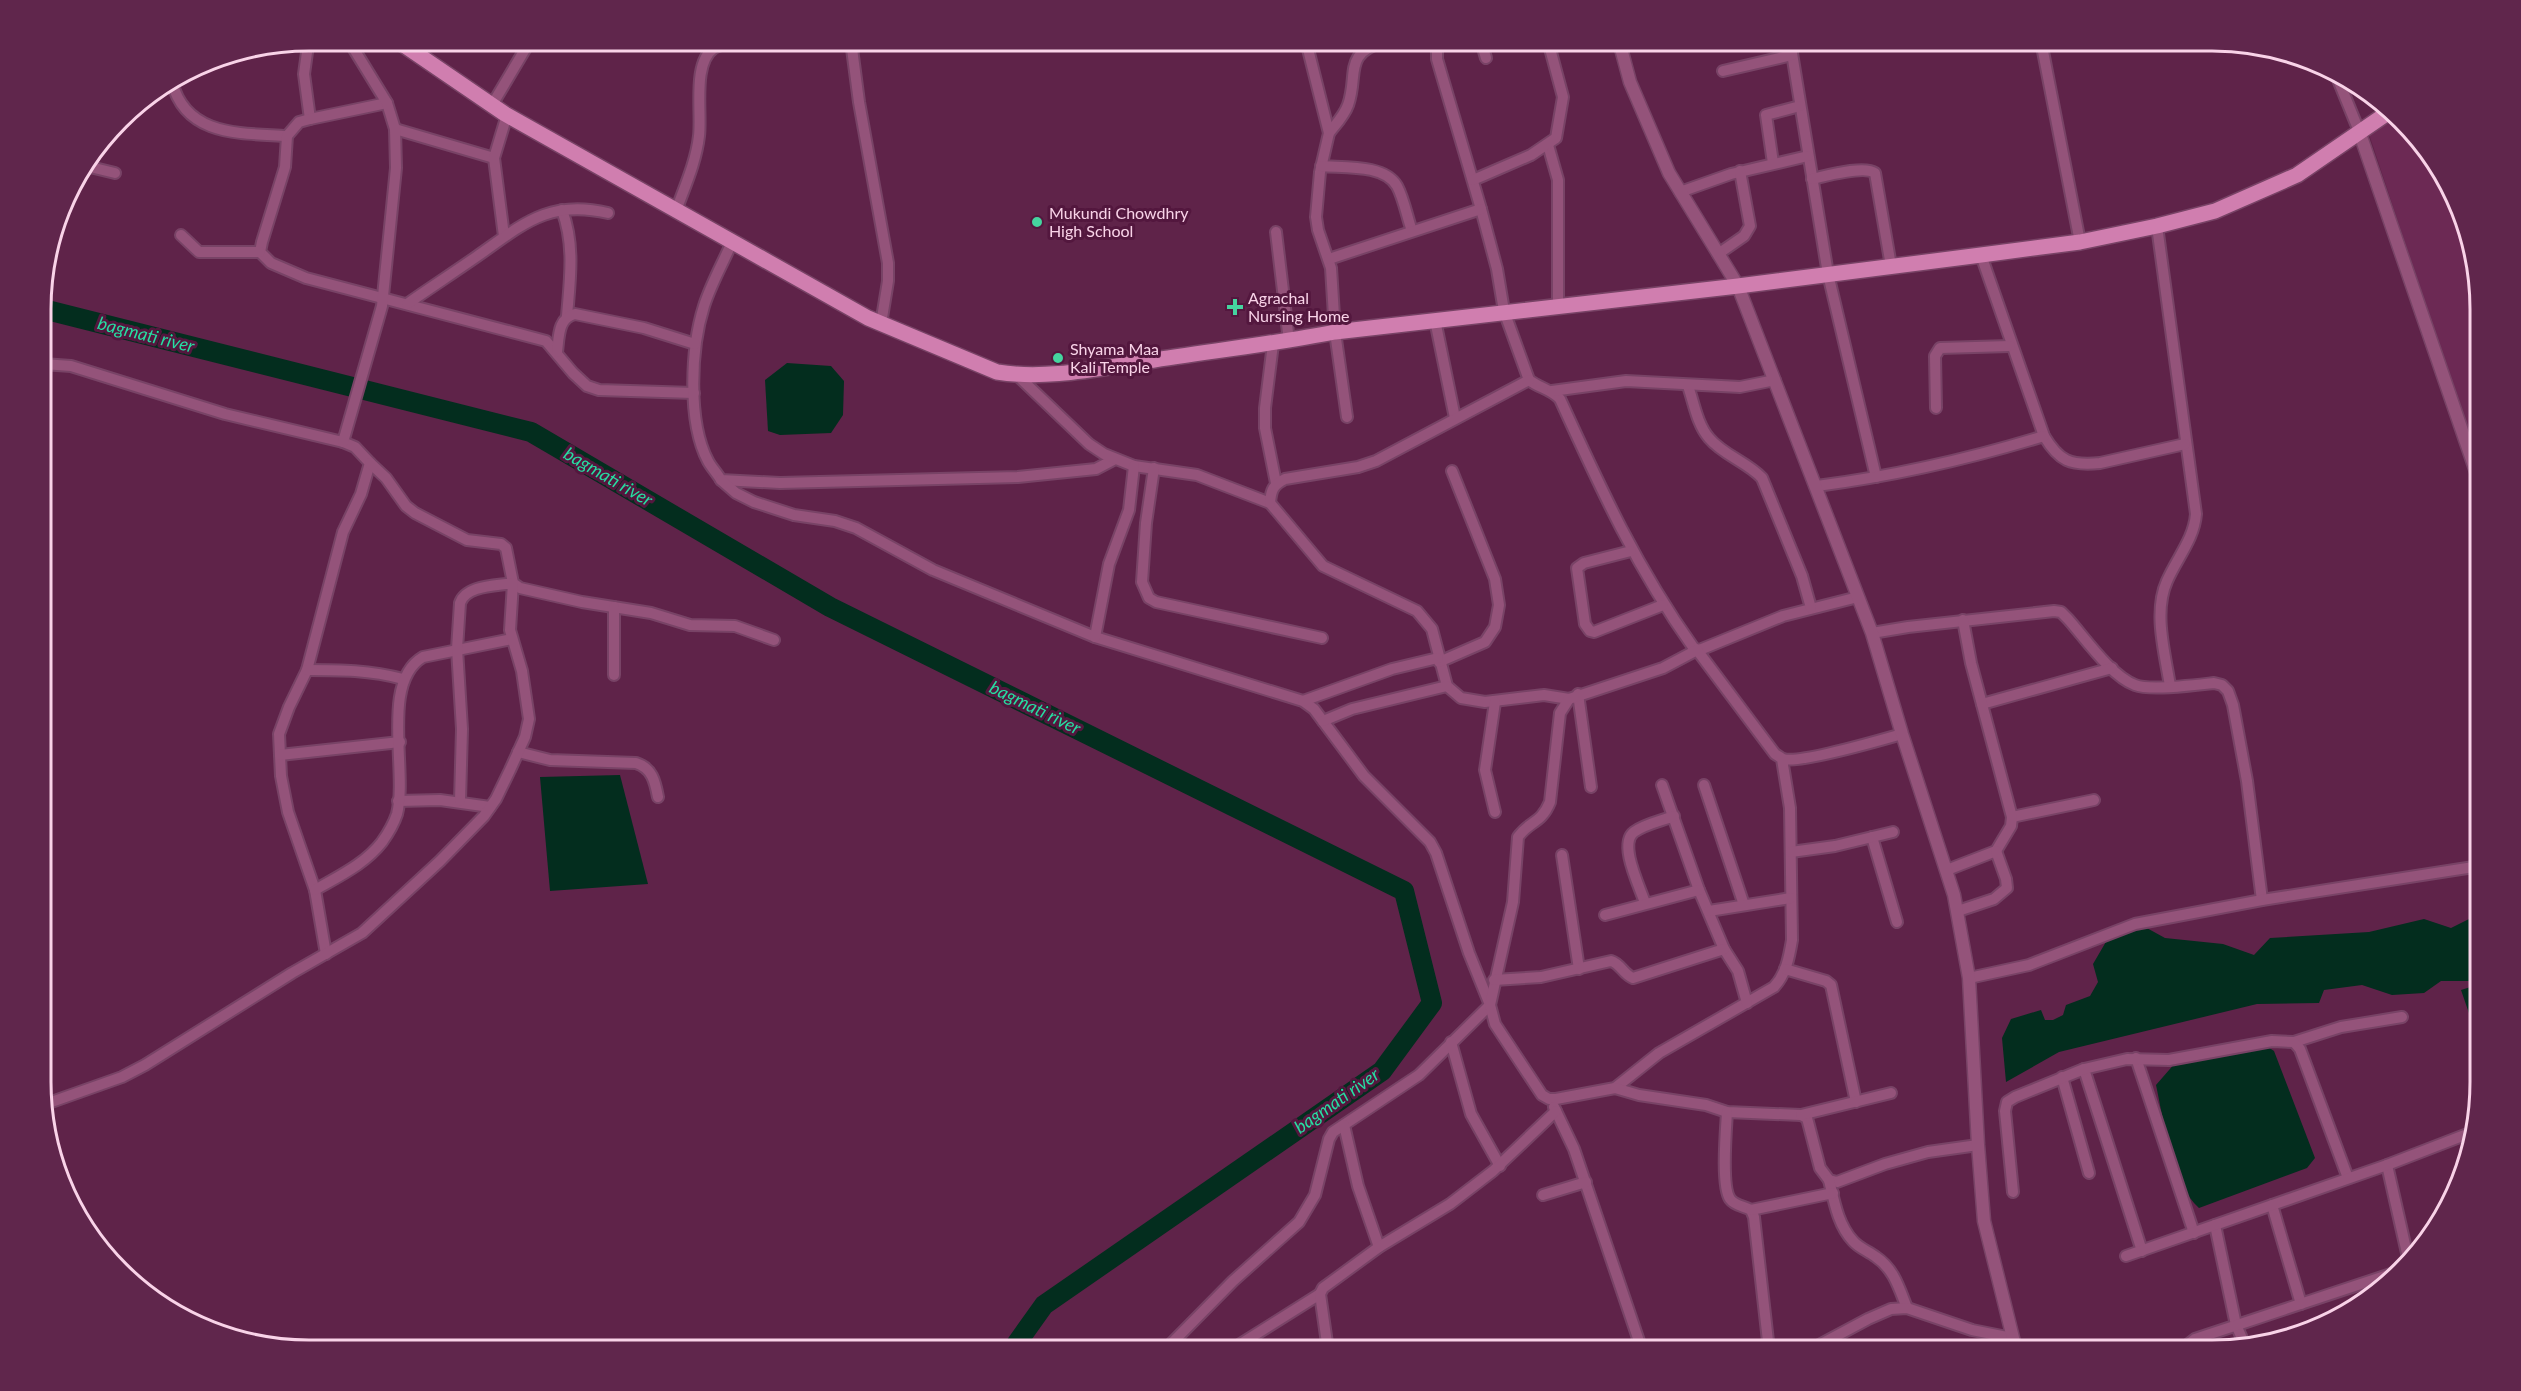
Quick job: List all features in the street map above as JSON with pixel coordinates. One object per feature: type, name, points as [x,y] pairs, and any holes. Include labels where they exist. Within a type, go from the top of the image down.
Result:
[{"type":"main road","points":[[414,51],[507,115],[881,324],[997,372],[1017,375],[1086,370],[1273,344],[1335,332],[1738,286],[2080,242],[2157,226],[2215,210],[2276,185],[2296,175],[2383,116]]},
{"type":"street","points":[[307,51],[304,74],[310,119]]},
{"type":"street","points":[[343,442],[382,302],[396,168],[395,129],[387,103],[356,51]]},
{"type":"street","points":[[492,105],[524,51]]},
{"type":"street","points":[[676,211],[694,163],[701,113],[699,85],[707,55],[712,51]]},
{"type":"street","points":[[852,51],[859,102],[888,263],[888,281],[881,324]]},
{"type":"street","points":[[1309,51],[1329,133]]},
{"type":"street","points":[[1347,417],[1335,332],[1333,285],[1329,259],[1318,230],[1316,217],[1321,166],[1329,133],[1347,107],[1354,63],[1365,51]]},
{"type":"street","points":[[1437,51],[1437,59],[1497,269],[1504,312],[1530,380],[1536,386],[1552,391],[1626,381],[1740,387],[1775,380]]},
{"type":"street","points":[[1484,51],[1486,58]]},
{"type":"street","points":[[1473,180],[1531,155],[1556,138],[1563,97],[1551,51]]},
{"type":"street","points":[[1622,51],[1630,82],[1669,173],[1738,286],[1872,633],[1902,734],[1947,870],[1958,911],[1969,978],[1984,1221],[2013,1340]]},
{"type":"street","points":[[1791,51],[1828,273],[1876,477]]},
{"type":"street","points":[[2043,51],[2080,242]]},
{"type":"street","points":[[1723,71],[1792,55]]},
{"type":"street","points":[[2340,86],[2359,132],[2470,454]]},
{"type":"street","points":[[176,89],[195,120],[209,127],[241,133],[287,136]]},
{"type":"street","points":[[260,252],[285,168],[287,136],[298,122],[387,103]]},
{"type":"street","points":[[1773,163],[1766,115],[1800,106]]},
{"type":"street","points":[[504,236],[494,158],[507,115]]},
{"type":"street","points":[[395,129],[494,158]]},
{"type":"street","points":[[1548,145],[1558,180],[1558,305]]},
{"type":"street","points":[[1680,192],[1740,171],[1808,156]]},
{"type":"street","points":[[1321,166],[1386,174],[1398,188],[1412,231]]},
{"type":"street","points":[[93,168],[115,173]]},
{"type":"street","points":[[1812,179],[1861,170],[1875,173],[1892,266]]},
{"type":"street","points":[[1718,254],[1744,236],[1750,226],[1740,171]]},
{"type":"street","points":[[1329,259],[1481,208]]},
{"type":"street","points":[[407,304],[528,220],[562,210],[589,209],[608,213]]},
{"type":"street","points":[[562,210],[569,229],[571,250],[567,316]]},
{"type":"street","points":[[2157,226],[2196,514],[2195,526],[2162,594],[2162,633],[2170,686]]},
{"type":"street","points":[[1276,232],[1288,341]]},
{"type":"street","points":[[182,235],[199,252],[260,252],[271,263],[306,278],[382,302],[407,304],[546,341],[587,386],[599,390],[694,393]]},
{"type":"street","points":[[732,242],[705,303],[695,344],[694,393],[702,445],[708,460],[721,480],[736,494],[754,502],[794,515],[856,528],[933,570],[1095,637],[1303,701],[1314,709],[1364,776],[1430,842],[1495,1024],[1535,1086],[1549,1099],[1557,1111],[1574,1149],[1639,1340]]},
{"type":"street","points":[[1981,255],[2010,346],[2044,436],[2055,455],[2087,464],[2185,444]]},
{"type":"street","points":[[557,352],[561,323],[567,316],[575,314],[644,328],[695,344]]},
{"type":"street","points":[[1436,320],[1455,418]]},
{"type":"street","points":[[1273,344],[1265,408],[1265,428],[1276,483]]},
{"type":"street","points":[[1936,408],[1935,365],[1937,351],[1940,348],[2010,346]]},
{"type":"street","points":[[51,365],[71,366],[225,414],[343,442],[355,447],[387,478],[406,506],[415,513],[467,540],[501,544],[506,548],[513,583],[510,630],[522,671],[529,719],[518,752],[490,807],[440,861],[362,933],[292,973],[137,1069],[122,1077],[52,1102]]},
{"type":"street","points":[[1017,375],[1089,444],[1115,459],[1134,466],[1197,475],[1270,503],[1323,566],[1417,611],[1424,617],[1431,629],[1447,686],[1461,699],[1495,702],[1544,695],[1573,696],[1631,680],[1663,668],[1697,650],[1783,616],[1858,597]]},
{"type":"street","points":[[1270,503],[1271,491],[1276,483],[1285,479],[1358,467],[1376,461],[1530,380]]},
{"type":"street","points":[[1689,386],[1701,425],[1709,438],[1753,468],[1761,478],[1802,576],[1811,608]]},
{"type":"street","points":[[1552,391],[1560,399],[1631,551],[1663,605],[1775,754],[1782,759],[1790,760],[1834,752],[1902,734]]},
{"type":"street","points":[[1816,486],[1876,477],[1980,455],[2044,436]]},
{"type":"street","points":[[721,480],[780,483],[1018,477],[1096,469],[1115,459]]},
{"type":"street","points":[[326,954],[315,890],[288,812],[279,734],[289,706],[307,670],[343,532],[361,494],[370,463]]},
{"type":"street","points":[[1095,637],[1109,564],[1129,510],[1134,466]]},
{"type":"street","points":[[1154,468],[1146,524],[1142,582],[1149,598],[1156,602],[1322,638]]},
{"type":"street","points":[[1303,701],[1392,669],[1438,660],[1485,642],[1495,627],[1499,605],[1495,579],[1452,471]]},
{"type":"street","points":[[1631,551],[1584,563],[1577,568],[1586,624],[1590,631],[1594,632],[1663,605]]},
{"type":"street","points":[[460,801],[462,729],[457,649],[459,609],[465,593],[513,583],[520,588],[651,613],[690,625],[735,626],[774,640]]},
{"type":"street","points":[[614,607],[614,675]]},
{"type":"street","points":[[1872,633],[2041,611],[2061,612],[2112,668],[2134,685],[2149,688],[2214,683],[2222,685],[2228,691],[2233,705],[2247,782],[2262,900]]},
{"type":"street","points":[[1947,870],[1996,851],[2011,826],[2012,817],[1982,704],[1963,620]]},
{"type":"street","points":[[315,890],[366,859],[383,841],[397,815],[399,712],[403,679],[413,662],[423,657],[457,649],[512,639]]},
{"type":"street","points":[[1982,704],[2112,668]]},
{"type":"street","points":[[307,670],[349,669],[376,672],[403,679]]},
{"type":"street","points":[[1323,721],[1352,709],[1447,686]]},
{"type":"street","points":[[1573,696],[1591,787]]},
{"type":"street","points":[[1175,1340],[1233,1281],[1299,1222],[1314,1195],[1329,1139],[1334,1132],[1419,1075],[1490,1005],[1513,902],[1518,837],[1522,831],[1540,820],[1550,802],[1560,713],[1573,696]]},
{"type":"street","points":[[1495,702],[1485,770],[1495,812]]},
{"type":"street","points":[[280,755],[400,741]]},
{"type":"street","points":[[518,752],[550,760],[643,765],[653,777],[658,797]]},
{"type":"street","points":[[1615,1088],[1659,1053],[1774,987],[1781,979],[1792,940],[1790,808],[1782,759]]},
{"type":"street","points":[[1662,785],[1699,890],[1724,949],[1738,971],[1747,1003]]},
{"type":"street","points":[[1704,785],[1744,905]]},
{"type":"street","points":[[2012,817],[2094,800]]},
{"type":"street","points":[[398,801],[460,801],[490,807]]},
{"type":"street","points":[[1645,903],[1628,852],[1627,842],[1631,834],[1640,828],[1674,816]]},
{"type":"street","points":[[1791,852],[1893,832]]},
{"type":"street","points":[[1872,837],[1897,922]]},
{"type":"street","points":[[1958,911],[1994,899],[2007,888],[1996,851]]},
{"type":"street","points":[[1562,855],[1579,969]]},
{"type":"street","points":[[1969,978],[2029,964],[2135,924],[2262,900],[2470,868]]},
{"type":"street","points":[[1605,915],[1699,890]]},
{"type":"street","points":[[1709,911],[1791,898]]},
{"type":"street","points":[[1494,980],[1541,977],[1611,961],[1617,963],[1626,975],[1633,978],[1724,949]]},
{"type":"street","points":[[1785,969],[1826,981],[1832,985],[1857,1102]]},
{"type":"street","points":[[2013,1192],[2004,1111],[2007,1102],[2062,1077],[2084,1069],[2136,1058],[2169,1060],[2272,1041],[2295,1042],[2341,1027],[2402,1017]]},
{"type":"street","points":[[1451,1042],[1468,1108],[1500,1166]]},
{"type":"street","points":[[2295,1042],[2300,1049],[2348,1178]]},
{"type":"street","points":[[2136,1058],[2194,1233]]},
{"type":"street","points":[[2084,1069],[2142,1251]]},
{"type":"street","points":[[2062,1077],[2089,1173]]},
{"type":"street","points":[[1549,1099],[1615,1088],[1639,1095],[1706,1105],[1727,1112],[1801,1115],[1891,1093]]},
{"type":"street","points":[[1247,1340],[1320,1294],[1323,1288],[1378,1247],[1449,1204],[1500,1166],[1557,1111]]},
{"type":"street","points":[[1727,1112],[1726,1192],[1735,1204],[1751,1210],[1833,1194]]},
{"type":"street","points":[[1801,1115],[1808,1118],[1820,1168],[1829,1180],[1838,1215],[1851,1239],[1877,1257],[1890,1270],[1907,1308]]},
{"type":"street","points":[[1344,1125],[1358,1186],[1378,1247]]},
{"type":"street","points":[[2126,1256],[2387,1165],[2464,1135]]},
{"type":"street","points":[[1829,1180],[1846,1180],[1886,1164],[1928,1152],[1978,1145]]},
{"type":"street","points":[[2387,1165],[2407,1251]]},
{"type":"street","points":[[1543,1195],[1586,1182]]},
{"type":"street","points":[[2272,1205],[2301,1304]]},
{"type":"street","points":[[1751,1210],[1754,1216],[1768,1340]]},
{"type":"street","points":[[2215,1226],[2236,1325],[2242,1338]]},
{"type":"street","points":[[2194,1340],[2380,1278]]},
{"type":"street","points":[[1320,1294],[1327,1340]]},
{"type":"street","points":[[1828,1340],[1868,1318],[1891,1309],[1907,1308],[2002,1340]]},
{"type":"shaded area","points":[[2389,122],[2406,139],[2427,166],[2456,226],[2468,275],[2470,439],[2369,134]]},
{"type":"shaded area","points":[[787,363],[831,366],[844,381],[843,415],[831,433],[780,435],[768,431],[765,380]]},
{"type":"shaded area","points":[[620,775],[648,884],[550,891],[540,777]]},
{"type":"shaded area","points":[[2470,918],[2470,981],[2441,981],[2424,993],[2392,995],[2362,985],[2324,990],[2319,1003],[2257,1004],[2059,1052],[2006,1082],[2002,1038],[2011,1019],[2041,1010],[2045,1020],[2053,1020],[2063,1015],[2066,1005],[2090,996],[2098,982],[2093,964],[2107,940],[2145,927],[2165,938],[2223,944],[2254,955],[2270,938],[2369,932],[2424,919],[2451,928]]},
{"type":"shaded area","points":[[2470,987],[2470,1016],[2461,990]]},
{"type":"shaded area","points":[[2268,1047],[2274,1051],[2315,1158],[2307,1168],[2199,1208],[2182,1184],[2170,1151],[2156,1085],[2176,1062]]},
{"type":"waterway","name":"bagmati river","points":[[51,311],[531,432],[830,607],[1404,891],[1432,1003],[1382,1071],[1044,1305],[1019,1340]]},
{"type":"place","name":"Mukundi Chowdhry High School","points":[[1037,222]]},
{"type":"place","name":"Agrachal Nursing Home","points":[[1235,307]]},
{"type":"place","name":"Shyama Maa Kali Temple","points":[[1058,358]]}]
